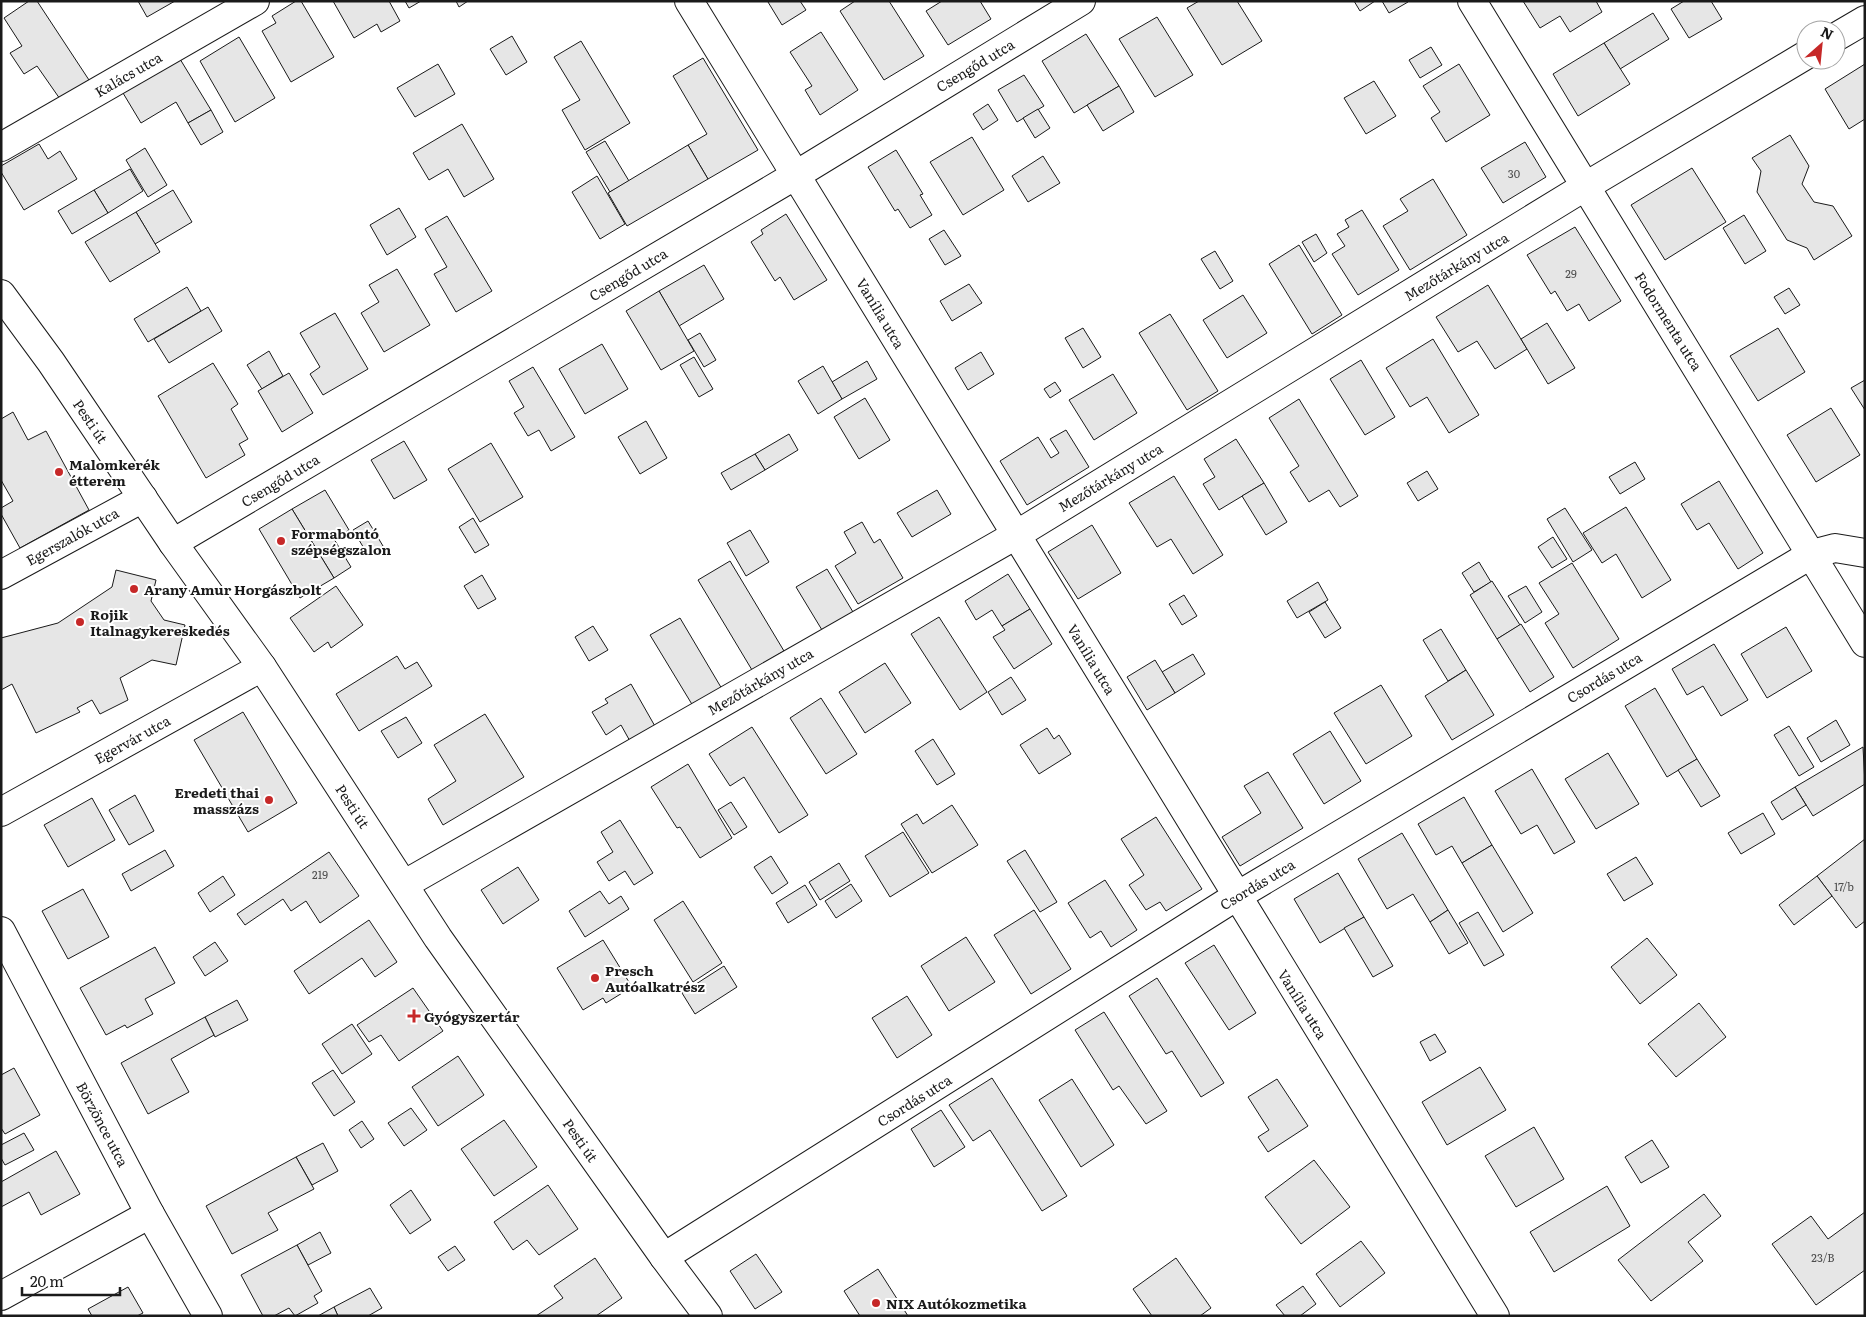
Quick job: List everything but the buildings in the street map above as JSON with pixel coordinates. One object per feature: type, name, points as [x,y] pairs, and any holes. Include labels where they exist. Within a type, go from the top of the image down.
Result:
[{"type":"street","name":"Kalács utca","points":[[1,147],[255,1]]},
{"type":"street","name":"Vanília utca","points":[[689,1],[1495,1316]]},
{"type":"street","name":"Csengőd utca","points":[[173,543],[796,175],[1081,1]]},
{"type":"street","name":"Fodormenta utca","points":[[1472,1],[1865,643]]},
{"type":"street","points":[[1846,31],[1865,20]]},
{"type":"street","name":"Mezőtárkány utca","points":[[405,884],[1016,535],[1586,186],[1796,61]]},
{"type":"street","name":"Pesti út","points":[[1,294],[51,362],[173,543],[262,667],[405,884],[438,938],[664,1257],[708,1316]]},
{"type":"street","name":"Egerszalók utca","points":[[1,575],[143,498]]},
{"type":"street","name":"Csordás utca","points":[[664,1257],[1236,896],[1812,554],[1835,548],[1865,553]]},
{"type":"street","name":"Egervár utca","points":[[1,812],[262,667]]},
{"type":"street","name":"Börzönce utca","points":[[1,931],[150,1214],[208,1316]]},
{"type":"street","points":[[1,1296],[150,1214]]},
{"type":"place","name":"Malomkerék étterem","points":[[59,472]]},
{"type":"place","name":"Formabontó szépségszalon","points":[[281,541]]},
{"type":"place","name":"Arany Amur Horgászbolt","points":[[134,589]]},
{"type":"place","name":"Rojik Italnagykereskedés","points":[[80,622]]},
{"type":"place","name":"Eredeti thai masszázs","points":[[269,800]]},
{"type":"place","name":"Presch Autóalkatrész","points":[[595,978]]},
{"type":"place","name":"Gyógyszertár","points":[[414,1016]]},
{"type":"place","name":"NIX Autókozmetika","points":[[876,1303]]}]
